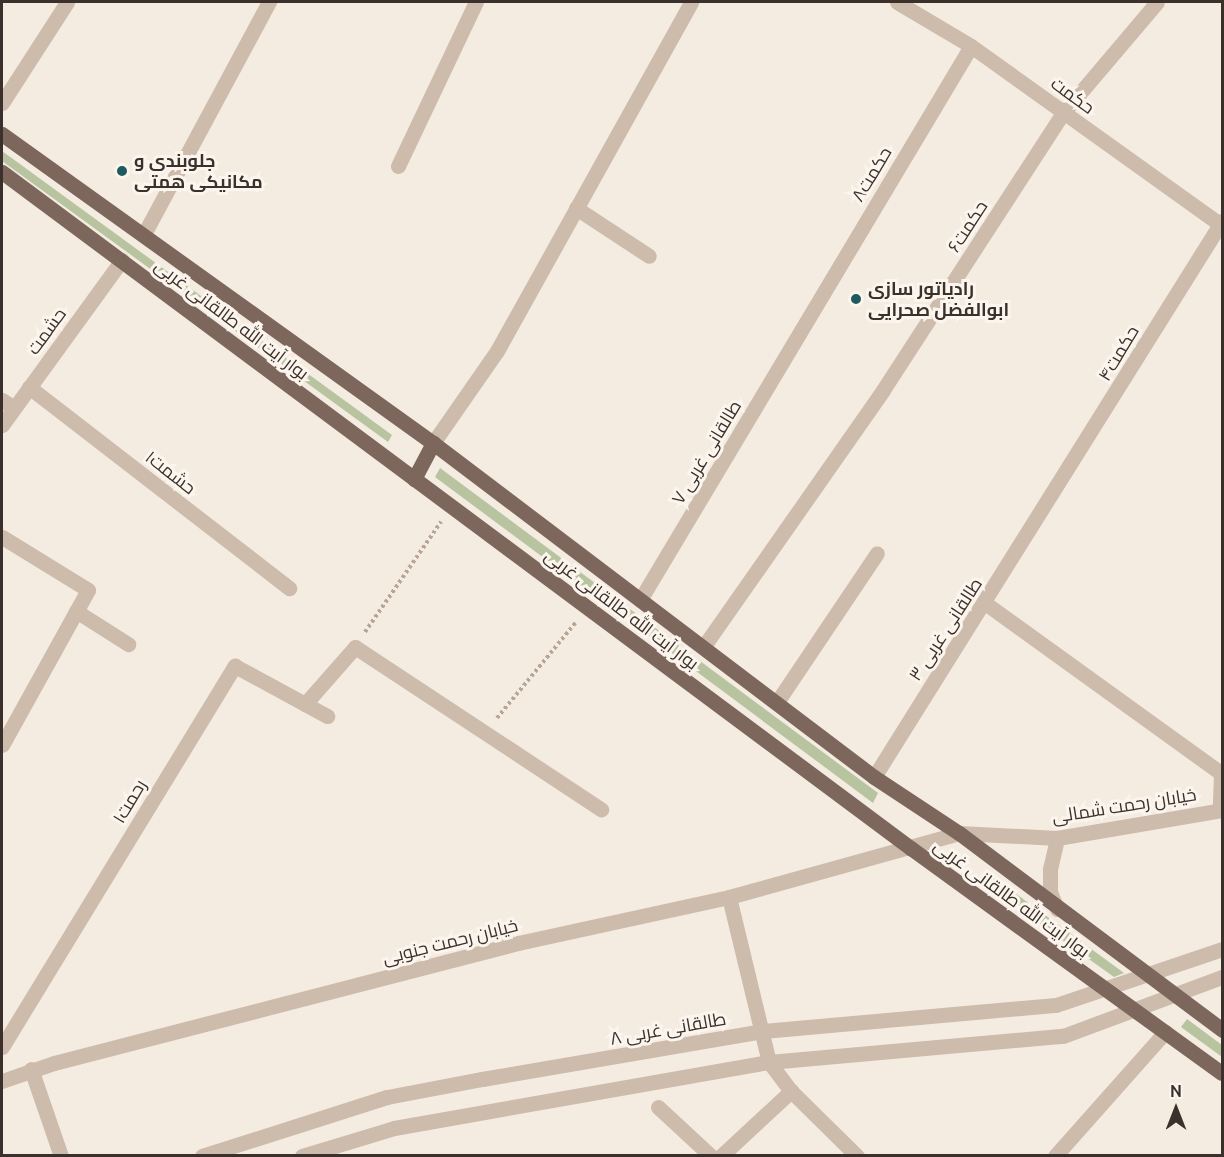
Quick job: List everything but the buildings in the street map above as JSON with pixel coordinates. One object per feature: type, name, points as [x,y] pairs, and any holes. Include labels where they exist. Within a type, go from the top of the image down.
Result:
[{"type":"main road","name":"بوار آیت الله طالقانی غربی","points":[[2,134],[433,443],[874,777],[960,833],[1057,909],[1222,1030]]},
{"type":"main road","name":"بوار آیت الله طالقانی غربی","points":[[2,172],[912,849],[1222,1073]]},
{"type":"main road","points":[[414,479],[433,443]]},
{"type":"street","points":[[2,103],[67,2]]},
{"type":"street","points":[[398,165],[477,2]]},
{"type":"street","points":[[433,443],[497,351],[691,2]]},
{"type":"street","name":"حکمت","points":[[897,2],[970,46],[1222,224]]},
{"type":"street","name":"حکمت۶","points":[[704,646],[884,390],[1063,113],[1157,2]]},
{"type":"street","points":[[144,234],[266,3]]},
{"type":"street","name":"حکمت۸","points":[[805,323],[970,46]]},
{"type":"street","points":[[576,208],[649,256]]},
{"type":"street","name":"حکمت۴","points":[[1049,503],[1222,224]]},
{"type":"street","name":"حشمت","points":[[2,425],[8,404],[29,387],[122,260]]},
{"type":"street","name":"طالقانی غربی ۷","points":[[640,600],[805,323]]},
{"type":"street","name":"حشمت۱","points":[[29,387],[289,588]]},
{"type":"street","name":"طالقانی غربی ۳","points":[[874,777],[1049,503]]},
{"type":"street","points":[[2,537],[88,590],[2,745]]},
{"type":"street","points":[[777,702],[877,553]]},
{"type":"street","points":[[985,603],[1221,773],[1221,810]]},
{"type":"street","points":[[76,611],[128,644]]},
{"type":"street","points":[[305,704],[355,647],[601,809]]},
{"type":"street","name":"رحمت۱","points":[[2,1047],[235,666],[327,716]]},
{"type":"street","name":"خیابان رحمت شمالی","points":[[960,833],[1057,838],[1221,810]]},
{"type":"street","name":"خیابان رحمت جنوبی","points":[[2,1081],[31,1069],[518,943],[729,897],[912,849],[960,833]]},
{"type":"street","points":[[1057,838],[1050,869],[1050,892],[1057,909]]},
{"type":"street","points":[[729,897],[769,1062],[791,1091],[857,1155]]},
{"type":"street","name":"طالقانی غربی ۸","points":[[202,1155],[387,1097],[763,1031],[1056,1005],[1222,949]]},
{"type":"street","points":[[302,1155],[394,1128],[769,1062],[1063,1036],[1134,1011],[1172,993],[1222,977]]},
{"type":"street","points":[[1055,1155],[1165,1032]]},
{"type":"street","points":[[31,1069],[61,1155]]},
{"type":"street","points":[[721,1155],[791,1091]]},
{"type":"street","points":[[658,1107],[711,1155]]},
{"type":"path","points":[[355,647],[451,506]]},
{"type":"path","points":[[485,733],[587,608]]},
{"type":"green space","points":[[2,151],[392,435],[388,442],[2,161]]},
{"type":"green space","points":[[440,468],[878,793],[873,803],[435,477]]},
{"type":"green space","points":[[989,874],[1124,973],[1114,977],[982,883]]},
{"type":"green space","points":[[1187,1019],[1222,1045],[1222,1057],[1181,1027]]},
{"type":"place","name":"جلوبندی و مکانیکی همتی","points":[[122,171]]},
{"type":"place","name":"رادیاتور سازی ابوالفضل صحرایی","points":[[856,299]]}]
